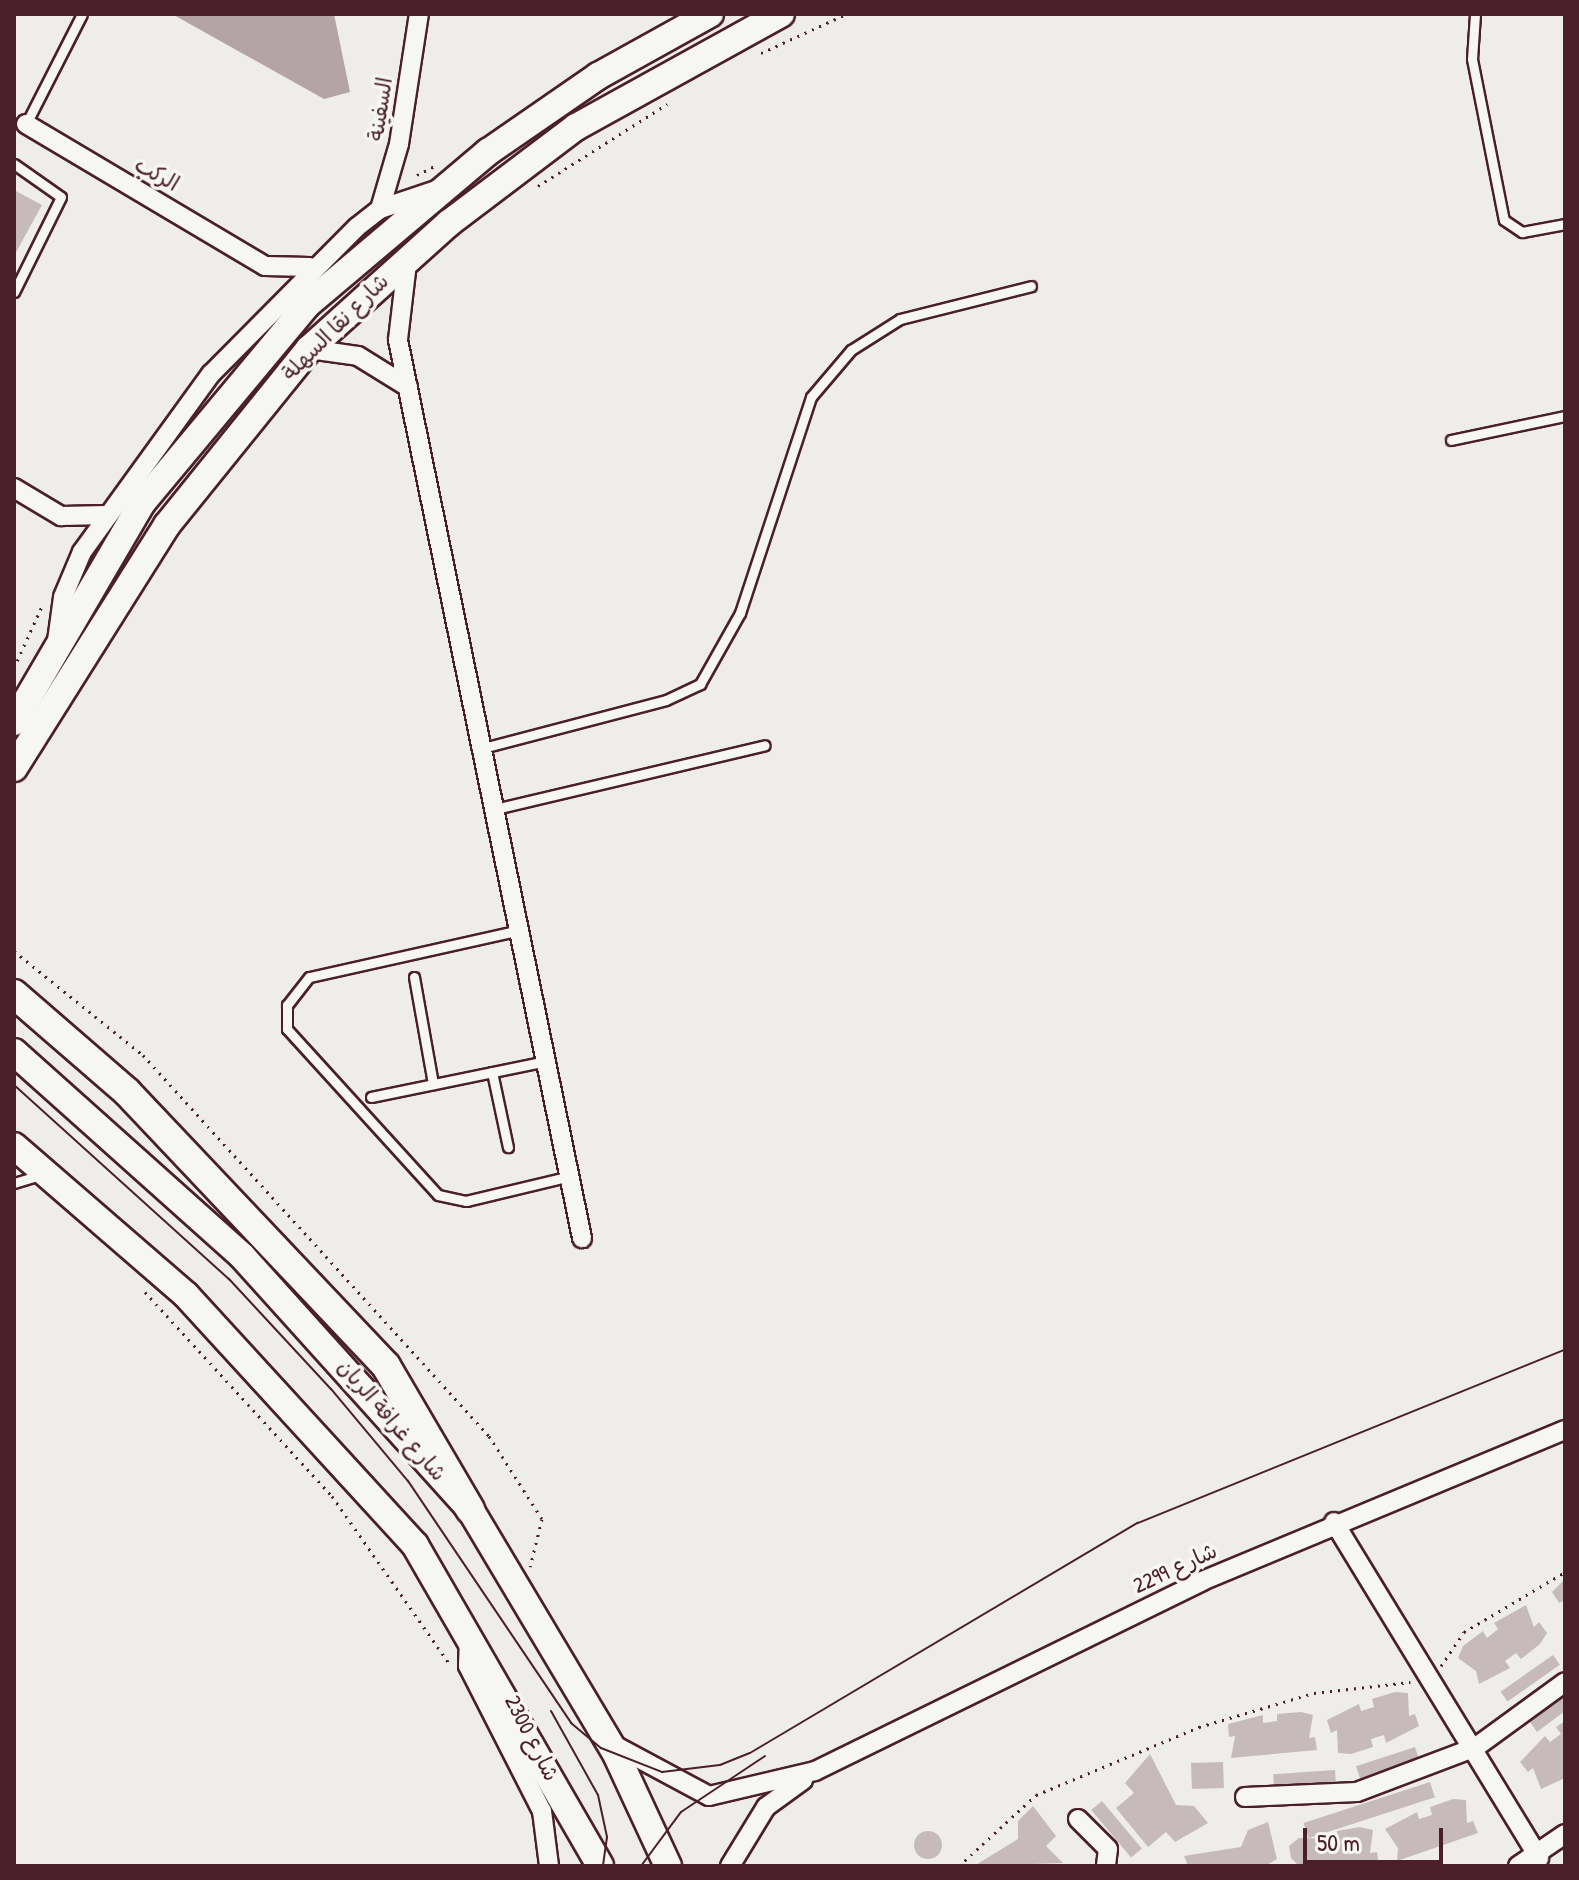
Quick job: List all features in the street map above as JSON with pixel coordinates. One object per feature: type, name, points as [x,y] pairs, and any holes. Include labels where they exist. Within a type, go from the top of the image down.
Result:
[{"type":"main road","points":[[14,994],[127,1092],[386,1366],[470,1509]]},
{"type":"street","name":"السفينة","points":[[380,209],[403,120],[419,14]]},
{"type":"street","name":"شارع نقا السهلة","points":[[14,722],[96,573],[211,413],[308,304],[436,190],[598,76],[710,14]]},
{"type":"street","name":"شارع نقا السهلة","points":[[14,768],[167,525],[309,349],[409,256],[576,127],[781,14]]},
{"type":"street","name":"الركب","points":[[26,124],[265,266],[310,267]]},
{"type":"street","name":"شارع نقا السهلة","points":[[57,648],[63,597],[82,552],[177,417],[310,267],[380,209],[436,190]]},
{"type":"street","points":[[409,256],[397,315],[410,389],[582,1238]]},
{"type":"street","points":[[265,266],[274,304]]},
{"type":"street","points":[[309,349],[358,356],[410,389]]},
{"type":"street","points":[[14,488],[61,516],[82,552]]},
{"type":"street","points":[[61,516],[107,515]]},
{"type":"street","points":[[14,1045],[40,1073]]},
{"type":"street","name":"شارع غرافة الريان","points":[[14,1052],[242,1256],[470,1509],[609,1742],[668,1866]]},
{"type":"street","points":[[14,1146],[186,1295],[290,1402],[415,1545],[600,1866]]},
{"type":"street","name":"شارع 2299","points":[[730,1866],[766,1807],[815,1771],[1334,1522],[1565,1430]]},
{"type":"street","points":[[1334,1522],[1427,1677],[1476,1747],[1539,1858]]},
{"type":"street","name":"شارع 2300","points":[[469,1634],[468,1666],[542,1811],[549,1866]]},
{"type":"street","points":[[1245,1797],[1357,1792],[1476,1747],[1565,1682]]},
{"type":"street","name":"شارع 2299","points":[[609,1742],[709,1796],[815,1771]]},
{"type":"street","points":[[1078,1819],[1108,1849],[1106,1866]]},
{"type":"street","points":[[1518,1866],[1539,1858],[1565,1834]]},
{"type":"lane","points":[[26,124],[82,14]]},
{"type":"lane","points":[[1475,14],[1472,59],[1504,220],[1522,232],[1565,224]]},
{"type":"lane","points":[[14,164],[61,197],[14,292]]},
{"type":"lane","points":[[483,748],[666,700],[700,684],[720,658],[757,570],[811,397],[851,350],[900,319],[1031,286]]},
{"type":"lane","points":[[1451,440],[1565,416]]},
{"type":"lane","points":[[495,809],[765,745]]},
{"type":"lane","points":[[520,930],[309,977],[287,1005],[287,1029],[438,1195],[466,1201],[570,1176]]},
{"type":"lane","points":[[414,977],[433,1084]]},
{"type":"lane","points":[[371,1097],[546,1061]]},
{"type":"lane","points":[[492,1072],[508,1147]]},
{"type":"lane","points":[[14,1183],[47,1173]]},
{"type":"path","points":[[753,57],[846,14]]},
{"type":"path","points":[[535,188],[675,100]]},
{"type":"path","points":[[135,1283],[332,1496],[457,1675]]},
{"type":"path","points":[[959,1866],[1036,1795],[1199,1727],[1314,1693],[1427,1677],[1452,1657],[1464,1632],[1565,1572]]},
{"type":"shaded area","points":[[172,14],[334,14],[350,92],[324,99]]},
{"type":"building","points":[[14,190],[42,205],[14,256]]},
{"type":"building","points":[[1565,1579],[1565,1600],[1559,1603],[1552,1592]]},
{"type":"building","points":[[1526,1605],[1534,1627],[1539,1622],[1547,1633],[1540,1644],[1521,1659],[1516,1653],[1505,1661],[1510,1668],[1479,1684],[1476,1671],[1458,1658],[1463,1646],[1483,1631],[1487,1638],[1498,1629],[1494,1623]]},
{"type":"building","points":[[1553,1655],[1560,1665],[1507,1702],[1501,1692]]},
{"type":"building","points":[[1395,1692],[1408,1693],[1409,1716],[1415,1714],[1419,1726],[1386,1743],[1384,1735],[1371,1739],[1373,1747],[1351,1754],[1338,1753],[1337,1730],[1331,1733],[1327,1720],[1359,1704],[1361,1711],[1374,1707],[1372,1699]]},
{"type":"building","points":[[1565,1695],[1565,1711],[1537,1732],[1530,1722]]},
{"type":"building","points":[[1301,1712],[1313,1715],[1309,1738],[1315,1737],[1317,1750],[1231,1758],[1235,1736],[1229,1737],[1228,1724],[1263,1715],[1263,1723],[1277,1721],[1277,1714]]},
{"type":"building","points":[[1565,1721],[1565,1778],[1541,1789],[1533,1768],[1528,1772],[1520,1762],[1545,1736],[1550,1742],[1561,1734],[1556,1727]]},
{"type":"building","points":[[1415,1747],[1419,1759],[1360,1779],[1356,1766]]},
{"type":"building","points":[[1150,1754],[1176,1805],[1194,1806],[1208,1823],[1175,1842],[1166,1832],[1148,1847],[1116,1808],[1134,1793],[1125,1783]]},
{"type":"building","points":[[1223,1762],[1224,1788],[1192,1789],[1191,1763]]},
{"type":"building","points":[[1335,1770],[1336,1783],[1274,1787],[1273,1774]]},
{"type":"building","points":[[1430,1782],[1435,1797],[1308,1838],[1304,1823]]},
{"type":"building","points":[[1453,1799],[1466,1800],[1467,1823],[1473,1821],[1478,1833],[1397,1861],[1398,1848],[1385,1829],[1417,1812],[1419,1819],[1432,1815],[1430,1807]]},
{"type":"building","points":[[1102,1801],[1142,1848],[1131,1857],[1091,1810]]},
{"type":"building","points":[[1033,1806],[1056,1836],[1046,1846],[1063,1863],[974,1866],[1018,1839],[1018,1821]]},
{"type":"building","points":[[1268,1822],[1277,1859],[1265,1866],[1188,1866],[1184,1856],[1241,1847],[1248,1830]]},
{"type":"building","points":[[1360,1827],[1373,1830],[1370,1853],[1377,1852],[1379,1864],[1299,1866],[1291,1858],[1289,1846],[1299,1838],[1338,1839],[1337,1831]]},
{"type":"building","points":[[928,1831],[938,1835],[942,1845],[938,1855],[928,1859],[918,1855],[914,1845],[918,1835]]},
{"type":"tram line","points":[[14,1085],[229,1279],[331,1389],[408,1481],[571,1723],[601,1748],[662,1772],[720,1765],[750,1753],[1138,1523],[1565,1350]]},
{"type":"tram line","points":[[551,1711],[598,1795],[607,1837],[603,1866]]},
{"type":"tram line","points":[[641,1866],[681,1812],[765,1756]]}]
